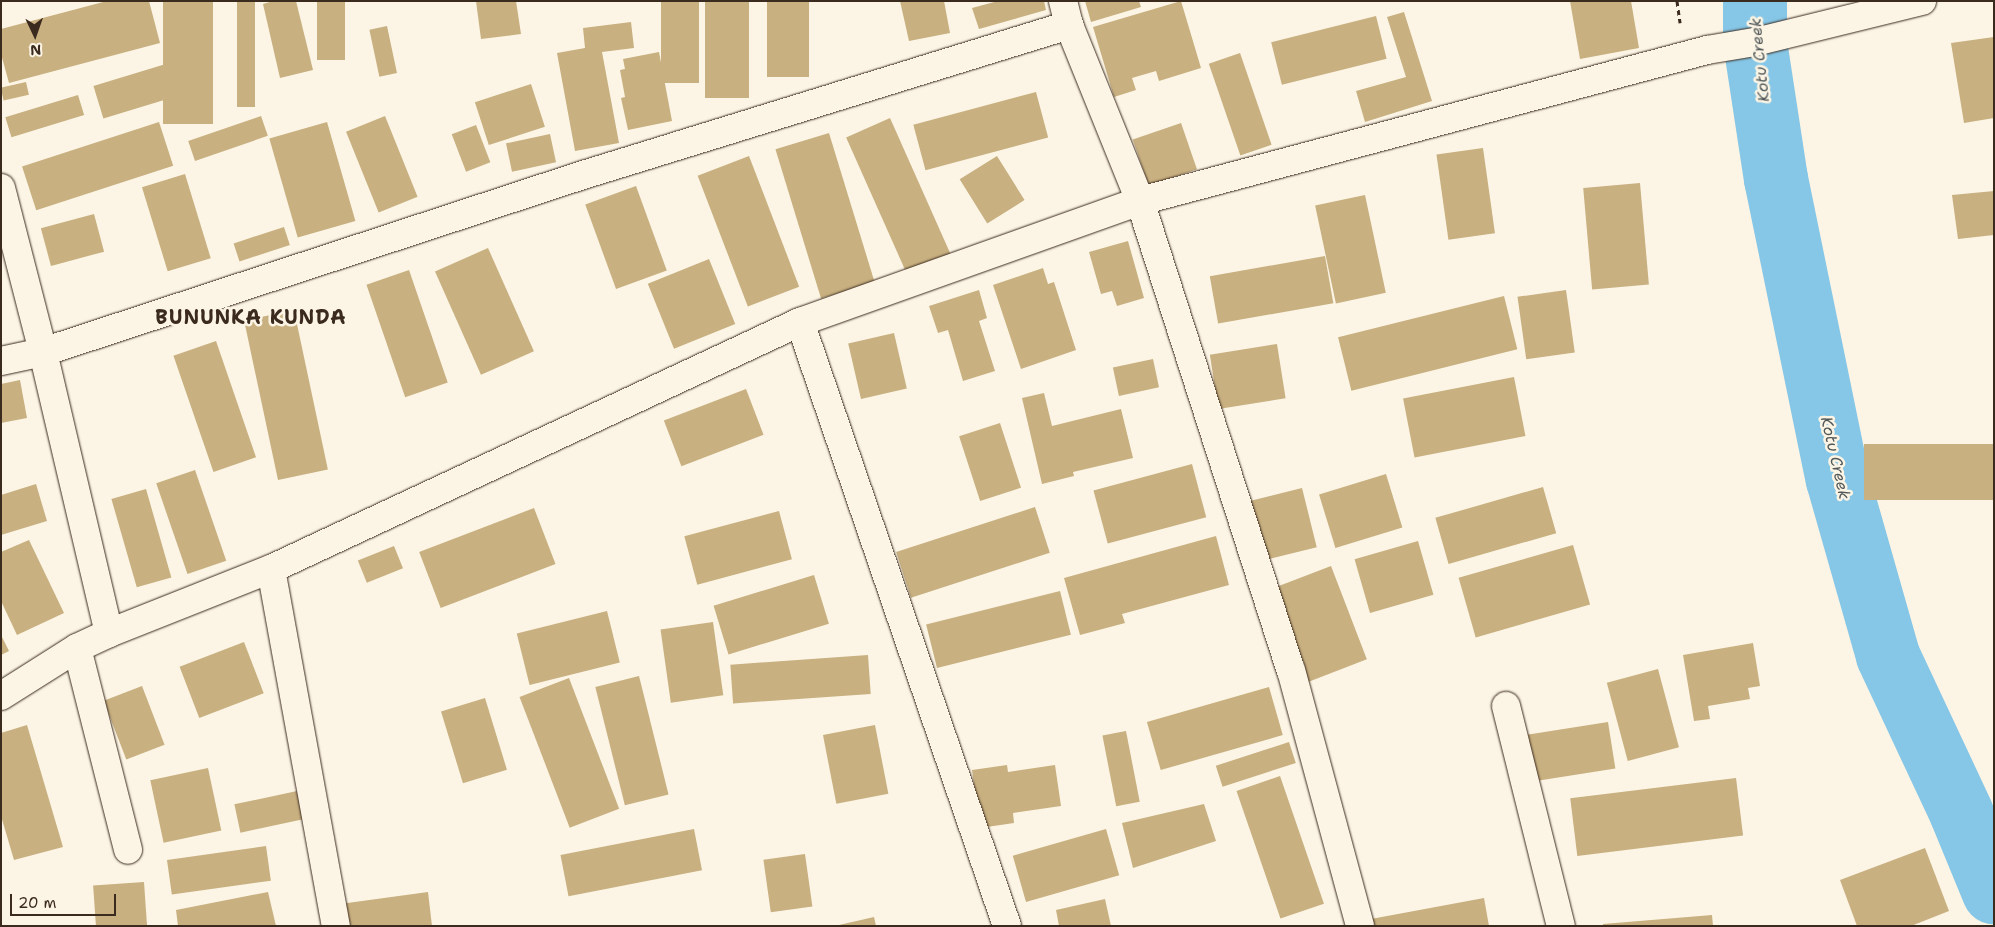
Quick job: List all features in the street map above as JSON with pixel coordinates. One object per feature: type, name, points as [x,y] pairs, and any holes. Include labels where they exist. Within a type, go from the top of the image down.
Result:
[{"type":"street","points":[[1,696],[77,648],[109,633],[271,569],[800,322],[1140,201],[1700,52],[1755,42],[1922,1]]},
{"type":"street","points":[[1,361],[43,352],[573,178],[1066,13],[1140,201],[1292,670],[1360,926]]},
{"type":"street","points":[[1,188],[43,352],[109,633]]},
{"type":"street","points":[[800,322],[1007,926]]},
{"type":"street","points":[[271,569],[336,926]]},
{"type":"street","points":[[77,648],[128,850]]},
{"type":"street","points":[[1506,706],[1561,926]]},
{"type":"building","points":[[107,1],[149,1],[160,43],[9,83],[1,54],[1,29]]},
{"type":"building","points":[[163,1],[213,1],[213,124],[163,124]]},
{"type":"building","points":[[237,1],[255,1],[255,107],[237,107]]},
{"type":"building","points":[[273,1],[296,1],[313,70],[280,78],[263,4]]},
{"type":"building","points":[[317,1],[345,1],[345,60],[317,60]]},
{"type":"building","points":[[476,1],[516,1],[521,34],[481,39]]},
{"type":"building","points":[[661,1],[699,1],[699,83],[661,83]]},
{"type":"building","points":[[705,1],[749,1],[749,98],[705,98]]},
{"type":"building","points":[[767,1],[809,1],[809,77],[767,77]]},
{"type":"building","points":[[900,1],[944,1],[950,33],[909,41]]},
{"type":"building","points":[[998,1],[1044,1],[1046,10],[979,29],[972,8]]},
{"type":"building","points":[[1085,1],[1139,1],[1141,7],[1091,22]]},
{"type":"building","points":[[1181,1],[1201,68],[1159,81],[1156,71],[1132,78],[1136,90],[1114,97],[1093,27]]},
{"type":"building","points":[[1570,1],[1631,1],[1639,48],[1580,59]]},
{"type":"building","points":[[1404,12],[1432,101],[1365,122],[1356,91],[1406,77],[1387,17]]},
{"type":"building","points":[[1376,16],[1387,59],[1282,85],[1271,42]]},
{"type":"building","points":[[631,22],[634,48],[602,52],[619,143],[575,151],[557,53],[585,48],[583,28]]},
{"type":"building","points":[[387,26],[397,73],[379,77],[369,30]]},
{"type":"building","points":[[1994,37],[1994,118],[1964,123],[1951,43]]},
{"type":"building","points":[[659,52],[672,121],[628,130],[621,98],[625,97],[620,70],[625,69],[623,59]]},
{"type":"building","points":[[1240,53],[1272,145],[1240,155],[1209,64]]},
{"type":"building","points":[[169,63],[179,96],[103,119],[93,86]]},
{"type":"building","points":[[26,82],[29,95],[4,101],[1,88]]},
{"type":"building","points":[[531,84],[545,127],[489,145],[475,102]]},
{"type":"building","points":[[1036,92],[1048,137],[925,170],[913,125]]},
{"type":"building","points":[[78,95],[84,115],[11,137],[5,117]]},
{"type":"building","points":[[261,116],[268,136],[195,161],[188,141]]},
{"type":"building","points":[[385,116],[418,197],[379,212],[346,132]]},
{"type":"building","points":[[890,118],[951,256],[908,275],[846,138]]},
{"type":"building","points":[[159,122],[173,166],[36,210],[22,166]]},
{"type":"building","points":[[327,122],[355,221],[298,238],[269,139]]},
{"type":"building","points":[[1181,123],[1197,169],[1149,186],[1133,140]]},
{"type":"building","points":[[476,125],[490,162],[466,172],[452,134]]},
{"type":"building","points":[[829,133],[875,282],[821,299],[775,149]]},
{"type":"building","points":[[550,134],[556,162],[512,172],[506,143]]},
{"type":"building","points":[[1483,148],[1495,233],[1448,240],[1436,155]]},
{"type":"building","points":[[749,156],[799,287],[748,306],[698,176]]},
{"type":"building","points":[[997,156],[1025,200],[987,223],[960,179]]},
{"type":"building","points":[[185,174],[211,258],[168,271],[142,187]]},
{"type":"building","points":[[1640,183],[1649,285],[1592,290],[1583,188]]},
{"type":"building","points":[[636,186],[667,271],[616,289],[585,204]]},
{"type":"building","points":[[1994,191],[1994,235],[1958,239],[1952,195]]},
{"type":"building","points":[[1365,195],[1386,293],[1336,303],[1315,206]]},
{"type":"building","points":[[94,214],[104,252],[51,266],[41,228]]},
{"type":"building","points":[[284,227],[290,245],[239,261],[234,243]]},
{"type":"building","points":[[1128,241],[1144,298],[1117,306],[1112,291],[1101,294],[1089,252]]},
{"type":"building","points":[[488,248],[534,351],[481,375],[435,272]]},
{"type":"building","points":[[1325,256],[1333,303],[1218,324],[1210,276]]},
{"type":"building","points":[[709,259],[735,324],[674,349],[648,284]]},
{"type":"building","points":[[1043,268],[1048,284],[1054,282],[1076,350],[1021,369],[993,285]]},
{"type":"building","points":[[409,270],[448,383],[405,397],[366,285]]},
{"type":"building","points":[[979,290],[987,318],[979,321],[995,371],[963,381],[948,330],[938,333],[929,306]]},
{"type":"building","points":[[1566,290],[1575,352],[1526,359],[1517,297]]},
{"type":"building","points":[[1504,296],[1517,349],[1351,391],[1338,337]]},
{"type":"building","points":[[294,310],[328,469],[278,480],[244,321]]},
{"type":"building","points":[[894,333],[907,389],[861,399],[848,344]]},
{"type":"building","points":[[216,341],[256,457],[213,472],[173,356]]},
{"type":"building","points":[[1277,344],[1286,398],[1218,409],[1210,355]]},
{"type":"building","points":[[1153,359],[1159,387],[1119,396],[1113,368]]},
{"type":"building","points":[[1514,377],[1525,436],[1415,457],[1403,399]]},
{"type":"building","points":[[20,380],[27,418],[1,423],[1,384]]},
{"type":"building","points":[[746,389],[764,435],[681,466],[664,421]]},
{"type":"building","points":[[1044,393],[1052,426],[1121,409],[1133,458],[1073,472],[1074,476],[1042,484],[1022,398]]},
{"type":"building","points":[[1000,423],[1021,488],[980,501],[959,436]]},
{"type":"building","points":[[1864,444],[1994,444],[1994,500],[1864,500]]},
{"type":"building","points":[[1192,464],[1206,517],[1108,544],[1093,490]]},
{"type":"building","points":[[195,470],[226,561],[187,574],[156,483]]},
{"type":"building","points":[[1386,474],[1402,528],[1335,548],[1319,494]]},
{"type":"building","points":[[36,484],[47,521],[1,535],[1,495]]},
{"type":"building","points":[[1543,487],[1556,533],[1449,564],[1435,518]]},
{"type":"building","points":[[1302,488],[1317,547],[1259,562],[1244,503]]},
{"type":"building","points":[[146,489],[171,577],[137,587],[111,499]]},
{"type":"building","points":[[1035,507],[1050,553],[911,598],[896,552]]},
{"type":"building","points":[[534,508],[556,564],[441,608],[419,552]]},
{"type":"building","points":[[779,511],[792,559],[697,585],[684,536]]},
{"type":"building","points":[[1216,536],[1229,585],[1122,614],[1125,623],[1080,635],[1064,578]]},
{"type":"building","points":[[29,540],[64,613],[17,635],[1,601],[1,552]]},
{"type":"building","points":[[1418,541],[1433,595],[1370,613],[1355,559]]},
{"type":"building","points":[[1573,545],[1590,605],[1476,637],[1459,578]]},
{"type":"building","points":[[394,546],[403,568],[367,583],[358,561]]},
{"type":"building","points":[[1331,566],[1367,659],[1306,683],[1270,589]]},
{"type":"building","points":[[814,575],[829,624],[728,654],[714,606]]},
{"type":"building","points":[[1060,591],[1071,635],[937,668],[926,624]]},
{"type":"building","points":[[607,611],[620,662],[530,685],[517,633]]},
{"type":"building","points":[[713,622],[723,695],[671,703],[661,629]]},
{"type":"building","points":[[1,635],[9,651],[1,655]]},
{"type":"building","points":[[244,642],[264,693],[199,718],[180,667]]},
{"type":"building","points":[[1753,643],[1760,686],[1748,688],[1750,699],[1708,706],[1710,719],[1694,721],[1683,655]]},
{"type":"building","points":[[868,655],[871,694],[733,704],[730,665]]},
{"type":"building","points":[[1658,669],[1679,747],[1628,761],[1607,683]]},
{"type":"building","points":[[639,676],[669,794],[625,805],[595,687]]},
{"type":"building","points":[[569,678],[619,809],[570,828],[520,697]]},
{"type":"building","points":[[142,686],[165,745],[126,760],[104,701]]},
{"type":"building","points":[[1269,687],[1283,735],[1161,770],[1147,722]]},
{"type":"building","points":[[485,698],[507,770],[463,783],[441,711]]},
{"type":"building","points":[[1608,722],[1615,768],[1534,781],[1527,735]]},
{"type":"building","points":[[27,725],[63,847],[14,860],[1,816],[1,733]]},
{"type":"building","points":[[875,725],[888,794],[836,804],[823,735]]},
{"type":"building","points":[[1126,731],[1140,802],[1116,806],[1102,736]]},
{"type":"building","points":[[1289,742],[1296,763],[1223,787],[1216,766]]},
{"type":"building","points":[[1007,765],[1008,772],[1055,765],[1061,806],[1013,813],[1014,823],[980,828],[972,770]]},
{"type":"building","points":[[208,768],[221,831],[164,843],[150,780]]},
{"type":"building","points":[[1280,776],[1324,904],[1280,919],[1237,791]]},
{"type":"building","points":[[1736,778],[1743,836],[1577,856],[1570,798]]},
{"type":"building","points":[[297,791],[303,819],[240,833],[234,804]]},
{"type":"building","points":[[1204,804],[1216,841],[1133,868],[1122,823]]},
{"type":"building","points":[[694,829],[702,870],[569,896],[560,855]]},
{"type":"building","points":[[1106,829],[1119,875],[1026,902],[1013,856]]},
{"type":"building","points":[[266,846],[271,881],[172,895],[167,860]]},
{"type":"building","points":[[1925,848],[1949,911],[1911,926],[1857,926],[1840,880]]},
{"type":"building","points":[[805,854],[812,906],[771,912],[763,860]]},
{"type":"building","points":[[144,882],[147,926],[96,926],[93,886]]},
{"type":"building","points":[[268,892],[276,926],[178,926],[176,910]]},
{"type":"building","points":[[428,892],[432,926],[343,926],[340,904]]},
{"type":"building","points":[[1484,898],[1489,926],[1372,926],[1371,919]]},
{"type":"building","points":[[1105,899],[1111,926],[1059,926],[1056,910]]},
{"type":"building","points":[[1712,915],[1713,926],[1603,926],[1603,924]]},
{"type":"building","points":[[874,917],[876,926],[839,926],[839,925]]},
{"type":"waterway","name":"Kotu Creek","points":[[1755,1],[1755,42],[1776,179],[1838,480],[1888,656],[1961,812],[1994,892]]},
{"type":"district","name":"BUNUNKA KUNDA","points":[[251,317]]}]
